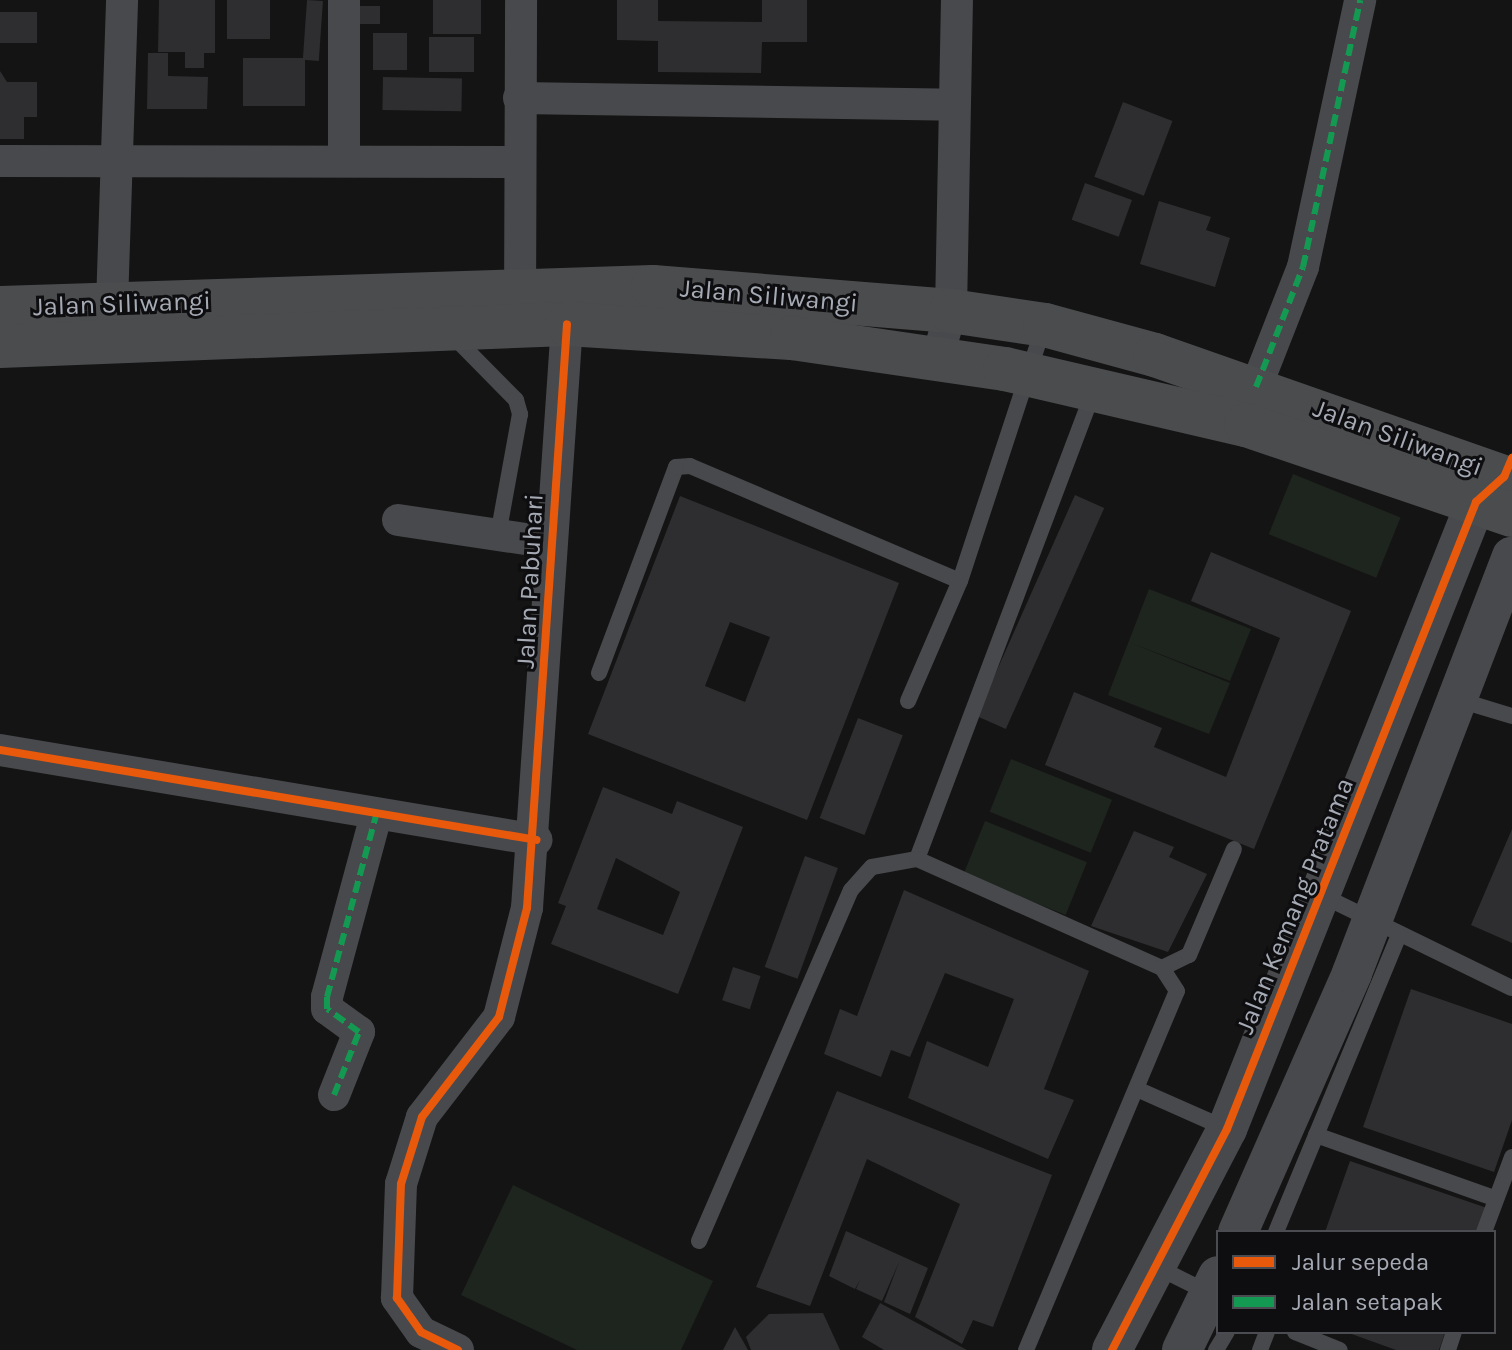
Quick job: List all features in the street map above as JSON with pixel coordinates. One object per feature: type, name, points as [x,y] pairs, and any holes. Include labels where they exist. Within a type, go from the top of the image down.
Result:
[{"type":"main road","name":"Jalan Siliwangi","points":[[0,308],[112,304],[520,307],[653,287],[951,311],[1045,325],[1256,387],[1505,487]]},
{"type":"main road","name":"Jalan Siliwangi","points":[[0,346],[449,331],[520,307],[567,324],[938,356],[1094,389],[1505,487]]},
{"type":"street","points":[[112,304],[122,0]]},
{"type":"street","points":[[344,0],[344,160]]},
{"type":"street","points":[[520,307],[521,0]]},
{"type":"street","points":[[938,356],[951,311],[957,0]]},
{"type":"street","points":[[1256,387],[1303,267],[1360,0]]},
{"type":"street","points":[[519,98],[954,105]]},
{"type":"street","points":[[0,161],[519,162]]},
{"type":"street","name":"Jalan Pabuhari","points":[[458,1350],[421,1332],[397,1298],[401,1184],[422,1117],[499,1017],[537,840],[551,543],[567,324]]},
{"type":"street","name":"Jalan Kemang Pratama","points":[[1112,1350],[1227,1129],[1458,551],[1505,487]]},
{"type":"street","points":[[398,520],[551,543]]},
{"type":"street","points":[[1239,1230],[1352,973],[1386,928],[1431,773],[1510,563],[1458,551]]},
{"type":"street","points":[[0,750],[376,816],[537,840]]},
{"type":"street","points":[[1380,751],[1431,773]]},
{"type":"street","points":[[334,1095],[359,1032],[332,1015],[327,997],[376,816]]},
{"type":"street","points":[[1298,952],[1352,973]]},
{"type":"street","points":[[1135,1310],[1203,1342],[1216,1289]]},
{"type":"lane","points":[[908,701],[960,581],[1033,375],[1045,325]]},
{"type":"lane","points":[[449,331],[520,414],[498,535]]},
{"type":"lane","points":[[917,859],[1094,389]]},
{"type":"lane","points":[[599,673],[676,467],[690,466],[960,581]]},
{"type":"lane","points":[[1459,700],[1512,716]]},
{"type":"lane","points":[[1162,968],[1189,955],[1234,849]]},
{"type":"lane","points":[[699,1241],[851,890],[872,867],[917,859],[1162,968],[1177,991],[1139,1090],[1026,1350]]},
{"type":"lane","points":[[1321,895],[1512,988]]},
{"type":"lane","points":[[1277,1230],[1316,1135],[1386,928]]},
{"type":"lane","points":[[1139,1090],[1227,1129]]},
{"type":"lane","points":[[1316,1135],[1494,1198]]},
{"type":"lane","points":[[1485,1230],[1494,1198],[1512,1157]]},
{"type":"lane","points":[[1157,1267],[1216,1289]]},
{"type":"lane","points":[[1300,1334],[1340,1350]]},
{"type":"shaded area","points":[[1293,474],[1401,517],[1376,578],[1269,534]]},
{"type":"shaded area","points":[[1149,589],[1251,629],[1230,681],[1131,643],[1230,683],[1209,734],[1108,695]]},
{"type":"shaded area","points":[[1011,759],[1112,800],[1091,853],[990,812]]},
{"type":"shaded area","points":[[985,821],[1087,862],[1066,915],[964,874]]},
{"type":"shaded area","points":[[513,1185],[713,1281],[681,1350],[577,1350],[461,1295]]},
{"type":"building","points":[[159,0],[215,0],[215,53],[204,53],[204,68],[185,68],[185,52],[158,52]]},
{"type":"building","points":[[227,0],[270,0],[270,39],[227,39]]},
{"type":"building","points":[[307,0],[323,1],[319,61],[303,60]]},
{"type":"building","points":[[433,0],[481,0],[481,34],[433,34]]},
{"type":"building","points":[[617,0],[658,0],[658,21],[762,22],[762,0],[807,0],[807,42],[762,42],[761,73],[658,72],[658,41],[617,40]]},
{"type":"building","points":[[358,6],[380,6],[380,24],[358,24]]},
{"type":"building","points":[[0,12],[37,12],[37,43],[0,43]]},
{"type":"building","points":[[373,33],[407,33],[407,70],[373,70]]},
{"type":"building","points":[[429,37],[474,37],[474,72],[429,72]]},
{"type":"building","points":[[148,53],[168,53],[168,76],[208,77],[207,109],[147,109]]},
{"type":"building","points":[[243,58],[305,58],[305,106],[243,106]]},
{"type":"building","points":[[0,71],[7,82],[37,82],[37,117],[24,117],[24,139],[0,139]]},
{"type":"building","points":[[383,77],[462,78],[461,111],[382,110]]},
{"type":"building","points":[[1123,102],[1172,121],[1144,196],[1094,177]]},
{"type":"building","points":[[1085,183],[1132,200],[1119,237],[1072,220]]},
{"type":"building","points":[[1159,201],[1211,217],[1206,230],[1230,238],[1215,287],[1140,264]]},
{"type":"building","points":[[1075,495],[1104,508],[1006,729],[977,716]]},
{"type":"building","points":[[680,496],[899,583],[807,820],[588,734]],"holes":[[[730,622],[770,637],[745,702],[705,686]]]},
{"type":"building","points":[[1211,552],[1351,611],[1254,849],[1045,765],[1074,692],[1162,728],[1154,747],[1226,777],[1280,638],[1191,601]]},
{"type":"building","points":[[858,718],[903,735],[864,835],[820,818]]},
{"type":"building","points":[[603,787],[672,814],[677,801],[743,827],[678,994],[551,944],[566,906],[558,903]],"holes":[[[616,858],[680,892],[663,935],[597,909]]]},
{"type":"building","points":[[1512,829],[1512,943],[1471,925]]},
{"type":"building","points":[[1134,831],[1174,847],[1169,857],[1207,874],[1168,952],[1091,926]]},
{"type":"building","points":[[805,856],[838,868],[798,979],[765,967]]},
{"type":"building","points":[[904,890],[1089,971],[1044,1089],[1074,1100],[1048,1159],[908,1098],[927,1041],[988,1067],[1014,999],[945,973],[910,1057],[891,1050],[881,1077],[824,1054],[840,1009],[857,1016]]},
{"type":"building","points":[[733,967],[761,976],[750,1009],[722,1000]]},
{"type":"building","points":[[1411,989],[1512,1024],[1512,1120],[1494,1172],[1363,1127]]},
{"type":"building","points":[[837,1091],[1052,1175],[993,1327],[973,1320],[962,1344],[915,1317],[960,1204],[867,1159],[810,1306],[756,1287]]},
{"type":"building","points":[[1350,1161],[1487,1208],[1480,1230],[1326,1230]]},
{"type":"building","points":[[846,1231],[928,1268],[910,1314],[884,1302],[899,1262],[882,1301],[856,1289],[860,1280],[855,1289],[829,1276]]},
{"type":"building","points":[[880,1303],[967,1350],[884,1350],[862,1337]]},
{"type":"building","points":[[823,1313],[840,1350],[751,1350],[746,1337],[769,1314]]},
{"type":"building","points":[[735,1327],[748,1350],[723,1350]]},
{"type":"building","points":[[1352,1334],[1444,1334],[1439,1350],[1396,1350]]},
{"type":"marked path","points":[[1256,387],[1303,267],[1360,0]]},
{"type":"marked path","points":[[334,1095],[359,1032],[327,1009],[327,997],[376,816]]},
{"type":"cycle path","points":[[458,1350],[421,1332],[397,1298],[401,1184],[422,1117],[499,1017],[527,908],[567,324]]},
{"type":"cycle path","points":[[1112,1350],[1227,1129],[1476,502],[1504,477],[1512,458]]},
{"type":"cycle path","points":[[0,750],[537,840]]}]
